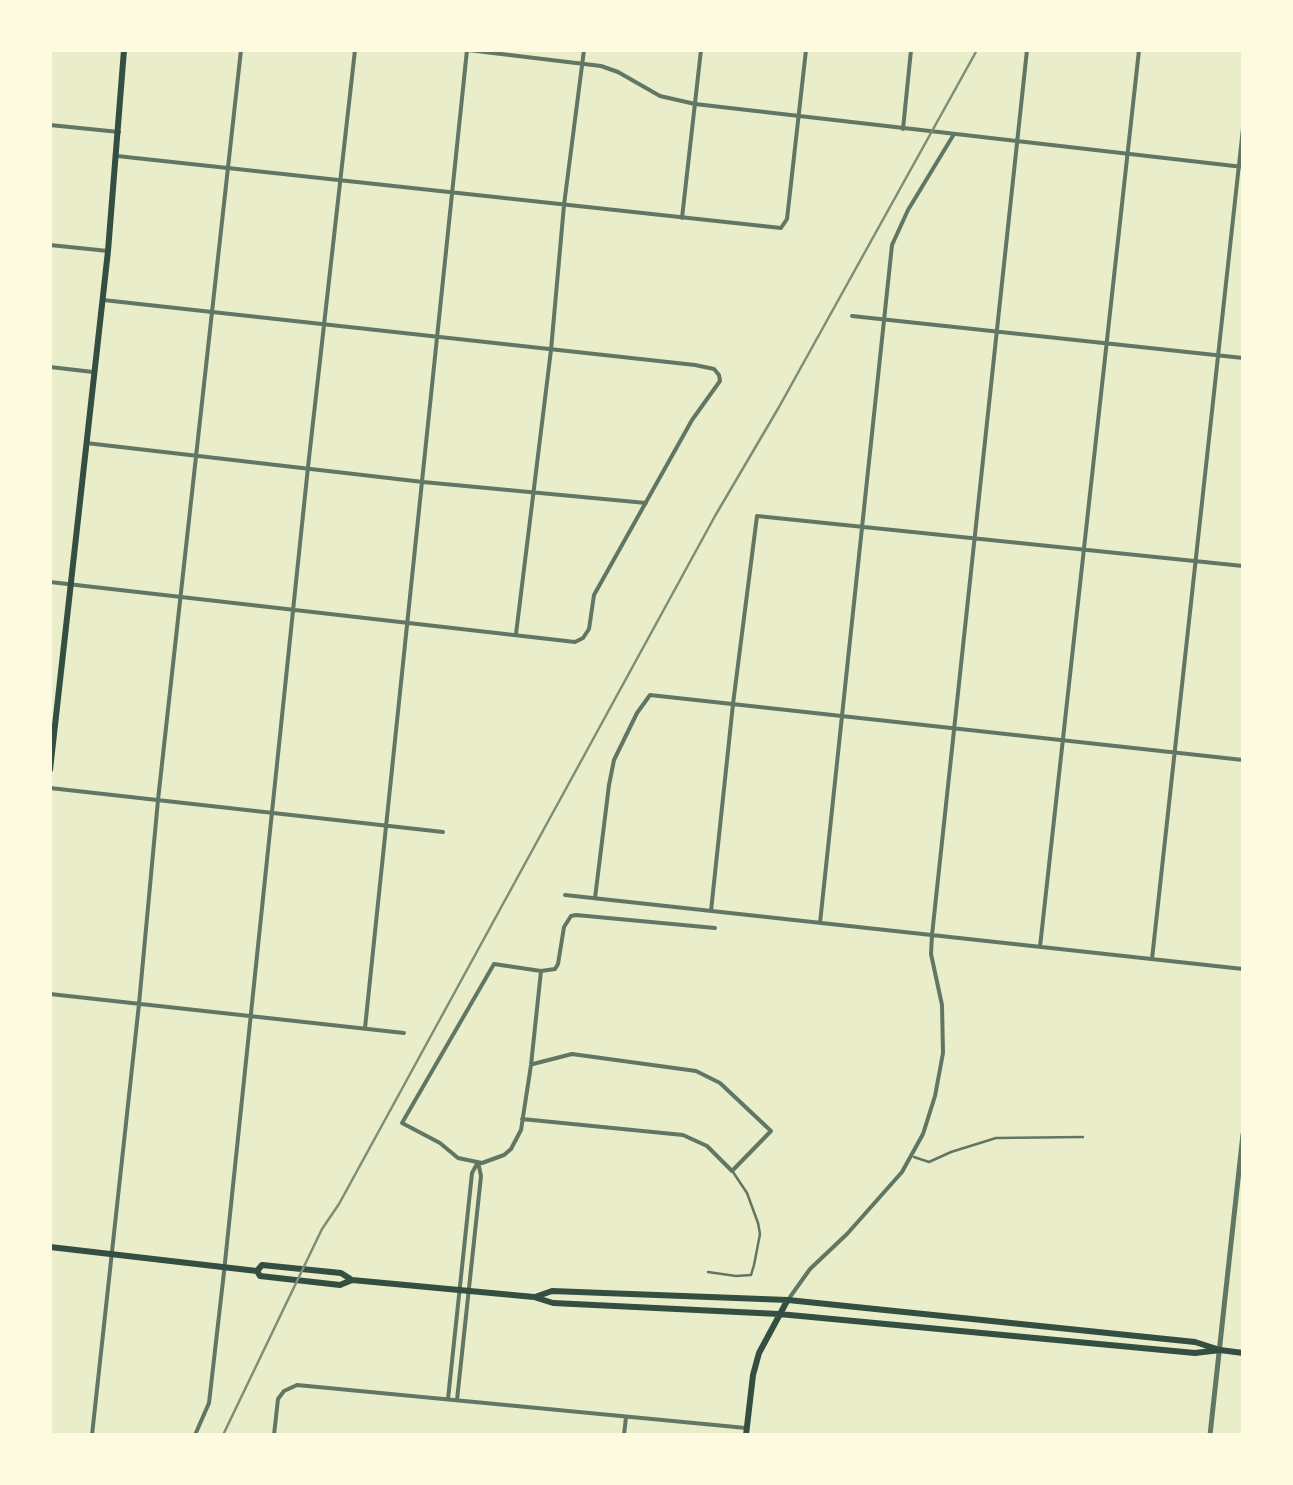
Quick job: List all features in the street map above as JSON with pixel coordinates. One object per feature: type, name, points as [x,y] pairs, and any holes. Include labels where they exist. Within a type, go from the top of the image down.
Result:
[{"type":"main road","points":[[50,770],[103,300],[124,50]]},
{"type":"main road","points":[[50,1247],[258,1271],[260,1276],[340,1285],[352,1280],[534,1297],[552,1303],[779,1314],[1195,1353],[1220,1350]]},
{"type":"main road","points":[[534,1297],[552,1290],[788,1300],[1195,1342],[1243,1353]]},
{"type":"main road","points":[[746,1432],[759,1352],[788,1300]]},
{"type":"main road","points":[[896,1324],[898,1311]]},
{"type":"main road","points":[[1058,1340],[1060,1327]]},
{"type":"street","points":[[92,1435],[242,50]]},
{"type":"street","points":[[195,1435],[208,1403],[224,1267],[355,50]]},
{"type":"street","points":[[365,1028],[468,50],[583,63],[618,72],[660,96],[695,104],[1241,167]]},
{"type":"street","points":[[516,634],[584,50]]},
{"type":"street","points":[[682,218],[702,50]]},
{"type":"street","points":[[117,156],[781,228],[785,224],[806,50]]},
{"type":"street","points":[[903,129],[911,50]]},
{"type":"street","points":[[788,1300],[810,1269],[890,1187],[923,1134],[935,1096],[942,1053],[942,1005],[931,954],[932,935],[1026,50]]},
{"type":"street","points":[[1040,946],[1139,50]]},
{"type":"street","points":[[50,125],[119,132]]},
{"type":"street","points":[[1152,959],[1243,128]]},
{"type":"street","points":[[820,922],[892,245],[898,228],[954,134]]},
{"type":"street","points":[[50,245],[108,251]]},
{"type":"street","points":[[50,582],[565,642],[584,638],[594,595],[692,420],[720,381],[714,369],[695,366],[103,300]]},
{"type":"street","points":[[852,316],[1243,358]]},
{"type":"street","points":[[50,368],[93,372]]},
{"type":"street","points":[[86,443],[646,504]]},
{"type":"street","points":[[711,911],[757,516],[1243,566]]},
{"type":"street","points":[[595,898],[614,760],[636,713],[650,695],[1243,760]]},
{"type":"street","points":[[50,788],[444,832]]},
{"type":"street","points":[[565,895],[1243,969]]},
{"type":"street","points":[[541,971],[521,1130],[511,1149],[482,1163],[458,1158],[440,1142],[402,1123],[494,964],[552,970],[558,964],[564,927],[571,916],[715,928]]},
{"type":"street","points":[[50,994],[404,1033]]},
{"type":"street","points":[[522,1118],[683,1136],[708,1146],[732,1170],[770,1131],[720,1082],[696,1071],[572,1054],[531,1065]]},
{"type":"street","points":[[1210,1435],[1243,1134]]},
{"type":"street","points":[[448,1400],[472,1173],[478,1162]]},
{"type":"street","points":[[457,1400],[474,1245],[478,1162]]},
{"type":"street","points":[[464,1244],[474,1245]]},
{"type":"street","points":[[274,1435],[278,1399],[284,1391],[298,1385],[746,1432]]},
{"type":"street","points":[[624,1435],[626,1417]]},
{"type":"lane","points":[[912,1156],[929,1162],[996,1138],[1083,1136]]},
{"type":"lane","points":[[708,1272],[751,1274],[754,1265],[760,1234],[747,1192],[732,1170]]},
{"type":"railway","points":[[223,1435],[322,1229],[977,50]]}]
